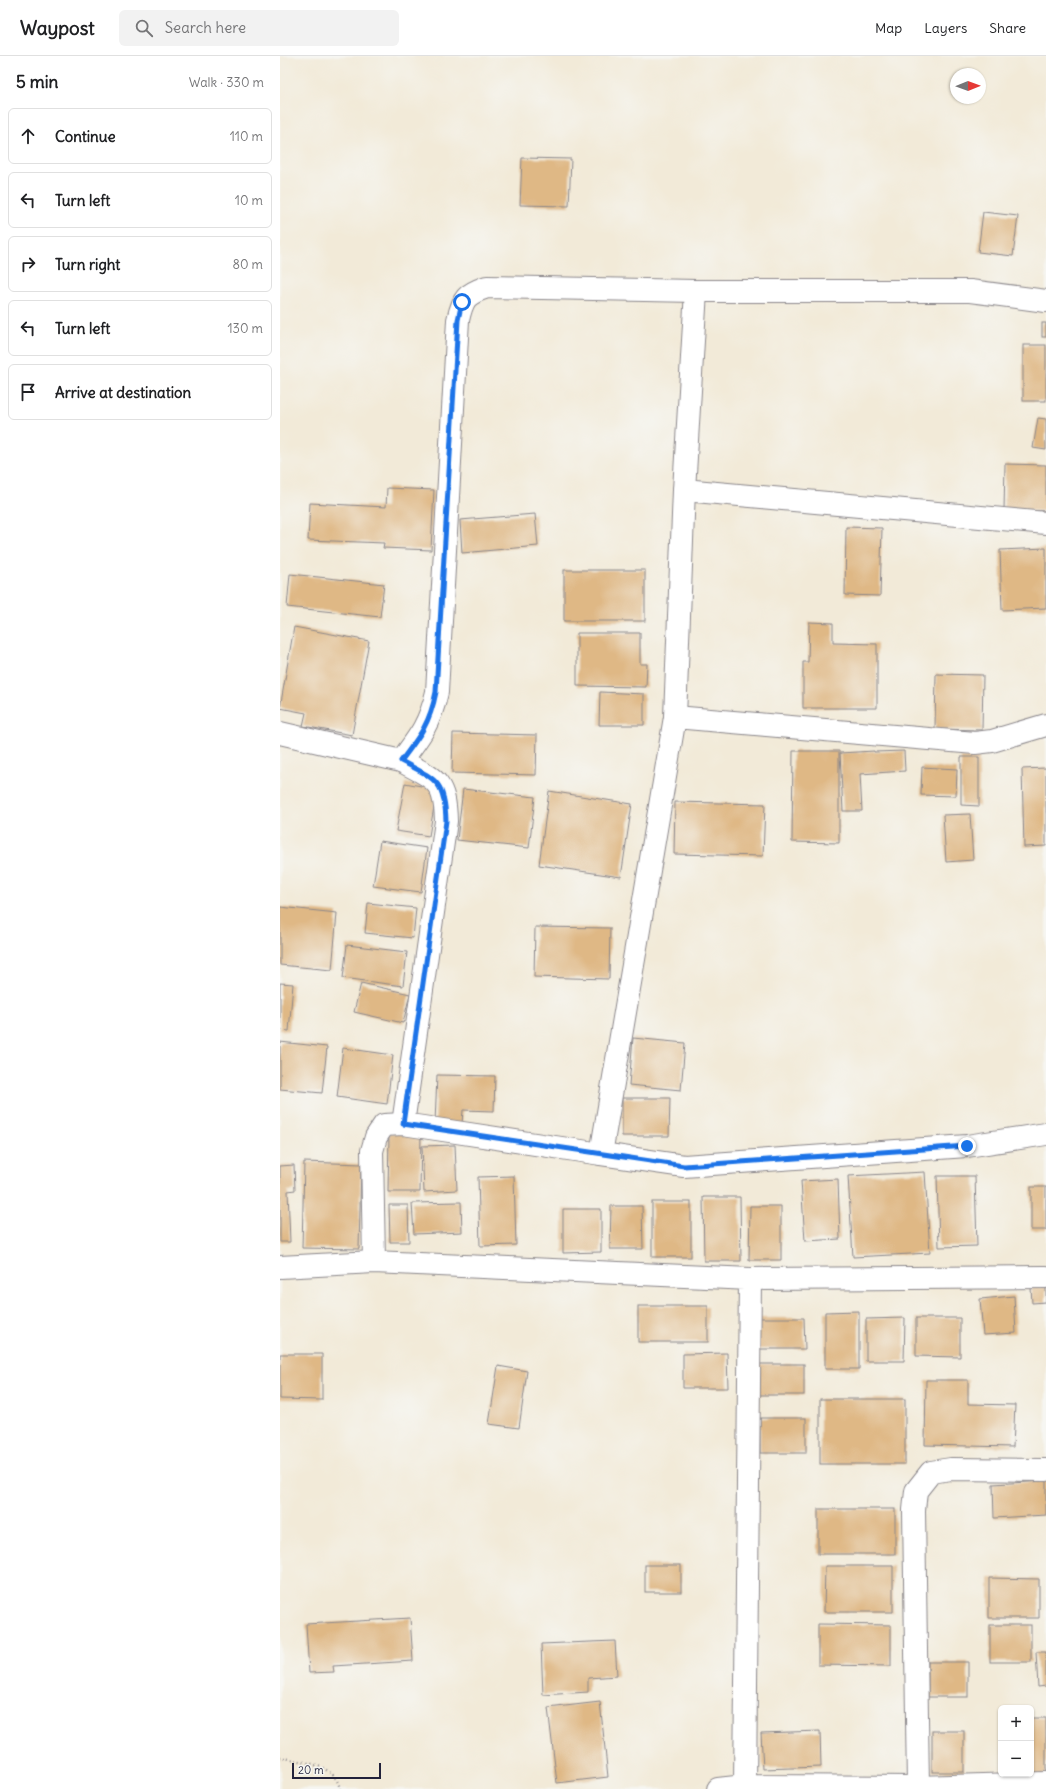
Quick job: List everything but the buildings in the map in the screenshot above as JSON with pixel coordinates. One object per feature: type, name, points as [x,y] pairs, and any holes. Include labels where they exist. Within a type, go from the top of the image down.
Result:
[{"type":"street","points":[[401,761],[423,733],[432,713],[436,692],[458,320],[462,302],[472,292],[487,287],[696,291],[970,291],[1046,301]]},
{"type":"street","points":[[601,1154],[675,717],[684,490],[696,291]]},
{"type":"street","points":[[684,490],[1046,523]]},
{"type":"street","points":[[675,717],[975,743],[992,741],[1046,725]]},
{"type":"street","points":[[280,732],[401,761],[429,776],[439,785],[445,804],[446,821],[403,1124]]},
{"type":"street","points":[[374,1262],[372,1151],[376,1137],[384,1125],[403,1124],[684,1166],[967,1146],[1046,1134]]},
{"type":"street","points":[[280,1267],[374,1262],[750,1279],[1046,1277]]},
{"type":"street","points":[[745,1786],[750,1279]]},
{"type":"street","points":[[918,1787],[914,1510],[916,1491],[931,1472],[951,1469],[1046,1470]]},
{"type":"street","points":[[718,1789],[745,1786],[918,1787],[1046,1783]]},
{"type":"path","points":[[280,1757],[325,1767],[339,1785],[340,1789]]},
{"type":"route","points":[[462,302],[458,320],[436,692],[432,713],[423,733],[401,761],[429,776],[439,785],[445,804],[446,821],[403,1124],[684,1166],[967,1146]]}]
